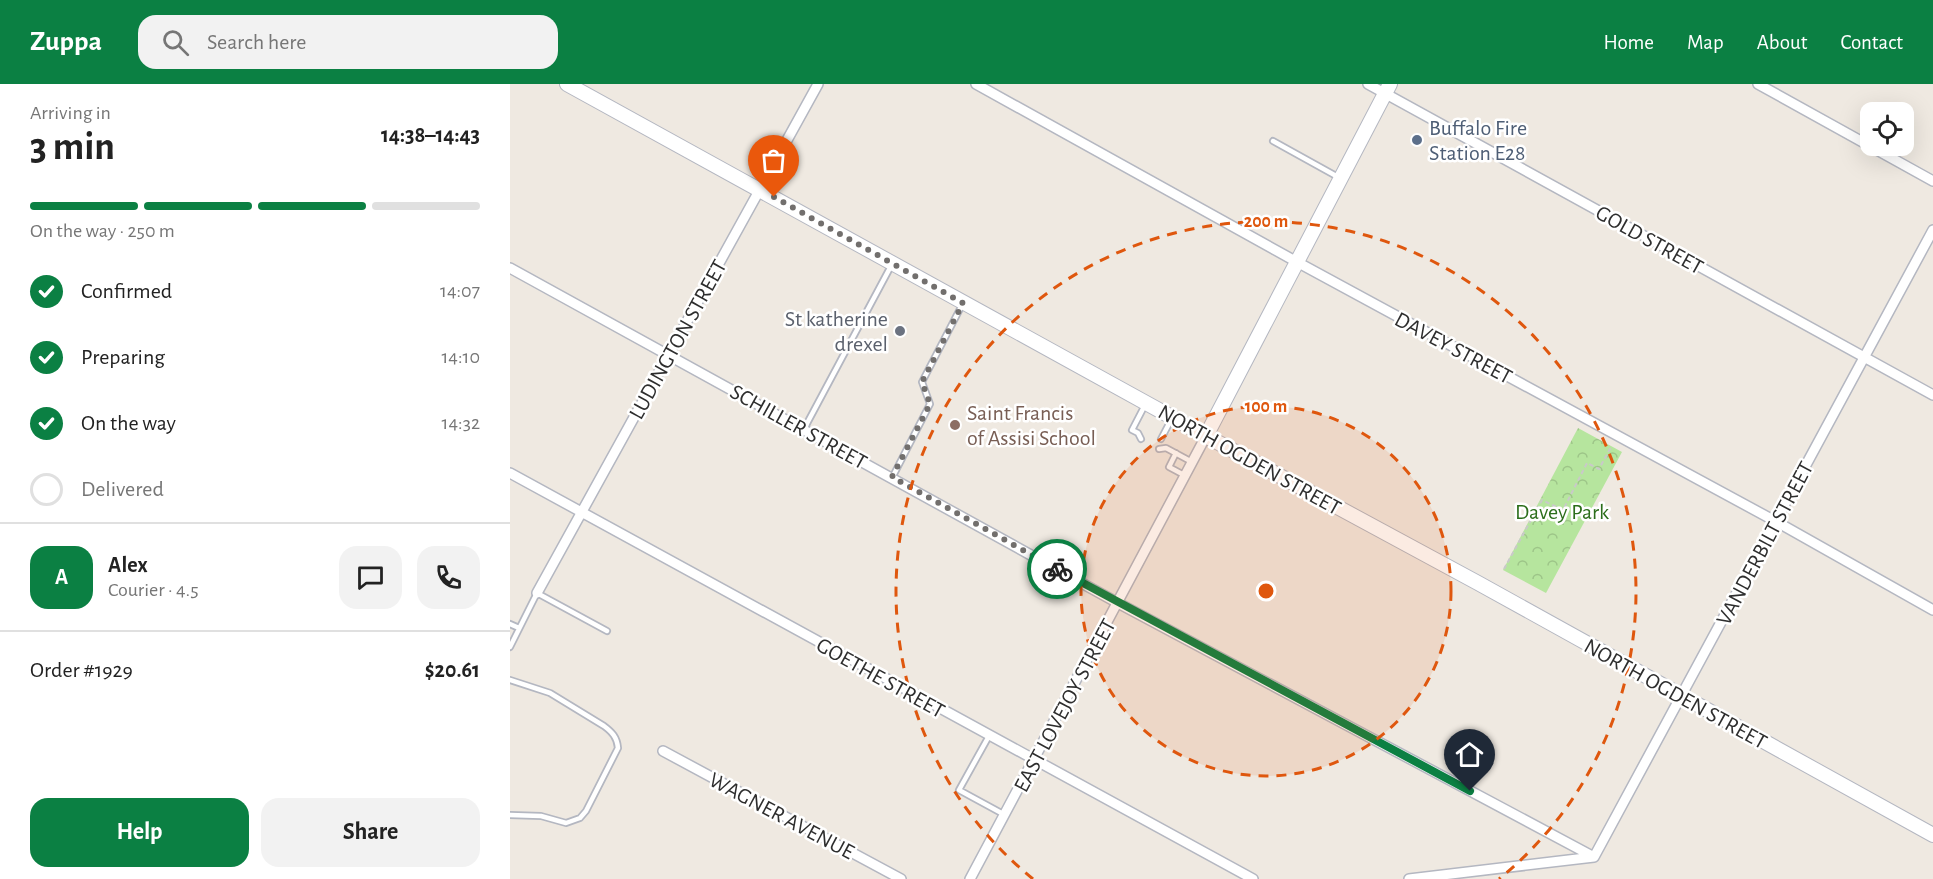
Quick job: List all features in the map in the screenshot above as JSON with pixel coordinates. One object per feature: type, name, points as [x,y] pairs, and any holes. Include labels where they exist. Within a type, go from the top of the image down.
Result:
[{"type":"street","name":"NORTH OGDEN STREET","points":[[567,84],[1933,835]]},
{"type":"street","name":"LUDINGTON STREET","points":[[537,593],[818,84]]},
{"type":"street","name":"DAVEY STREET","points":[[976,84],[1297,262],[1775,521],[1933,610]]},
{"type":"street","name":"GOLD STREET","points":[[1368,84],[1388,89],[1933,395]]},
{"type":"street","points":[[1758,84],[1933,181]]},
{"type":"street","name":"EAST LOVEJOY STREET","points":[[970,879],[1388,89]]},
{"type":"street","name":"VANDERBILT STREET","points":[[1594,857],[1933,230]]},
{"type":"street","name":"SCHILLER STREET","points":[[510,268],[1118,603],[1594,857]]},
{"type":"street","name":"GOETHE STREET","points":[[510,473],[1253,879]]},
{"type":"street","name":"WAGNER AVENUE","points":[[663,751],[900,879]]},
{"type":"street","points":[[1409,879],[1594,857]]},
{"type":"lane","points":[[1273,141],[1340,178]]},
{"type":"lane","points":[[804,429],[892,264]]},
{"type":"lane","points":[[892,477],[930,404],[922,382],[963,303]]},
{"type":"lane","points":[[1145,433],[1131,430],[1147,402]]},
{"type":"lane","points":[[1160,449],[1173,417]]},
{"type":"lane","points":[[1138,433],[1141,439]]},
{"type":"lane","points":[[1163,443],[1192,462]]},
{"type":"lane","points":[[1176,453],[1169,467],[1185,475]]},
{"type":"lane","points":[[510,647],[537,593],[607,631]]},
{"type":"lane","points":[[510,624],[519,628]]},
{"type":"lane","points":[[510,680],[550,693],[604,726],[612,732],[617,740],[618,748],[586,811],[580,818],[566,823],[541,816],[510,814]]},
{"type":"lane","points":[[989,736],[959,790],[1005,815]]},
{"type":"path","points":[[1504,569],[1542,500],[1563,510],[1587,463],[1599,470],[1611,447]]},
{"type":"green space","name":"Davey Park","points":[[1578,428],[1622,452],[1546,593],[1503,570]]},
{"type":"way so far","points":[[774,197],[963,303],[922,382],[930,404],[892,477],[1057,569]]},
{"type":"place","name":"Buffalo Fire Station E28","points":[[1417,140]]},
{"type":"place","name":"St katherine drexel","points":[[900,331]]},
{"type":"place","name":"Saint Francis of Assisi School","points":[[955,425]]},
{"type":"route","points":[[1057,569],[1470,791]]}]
